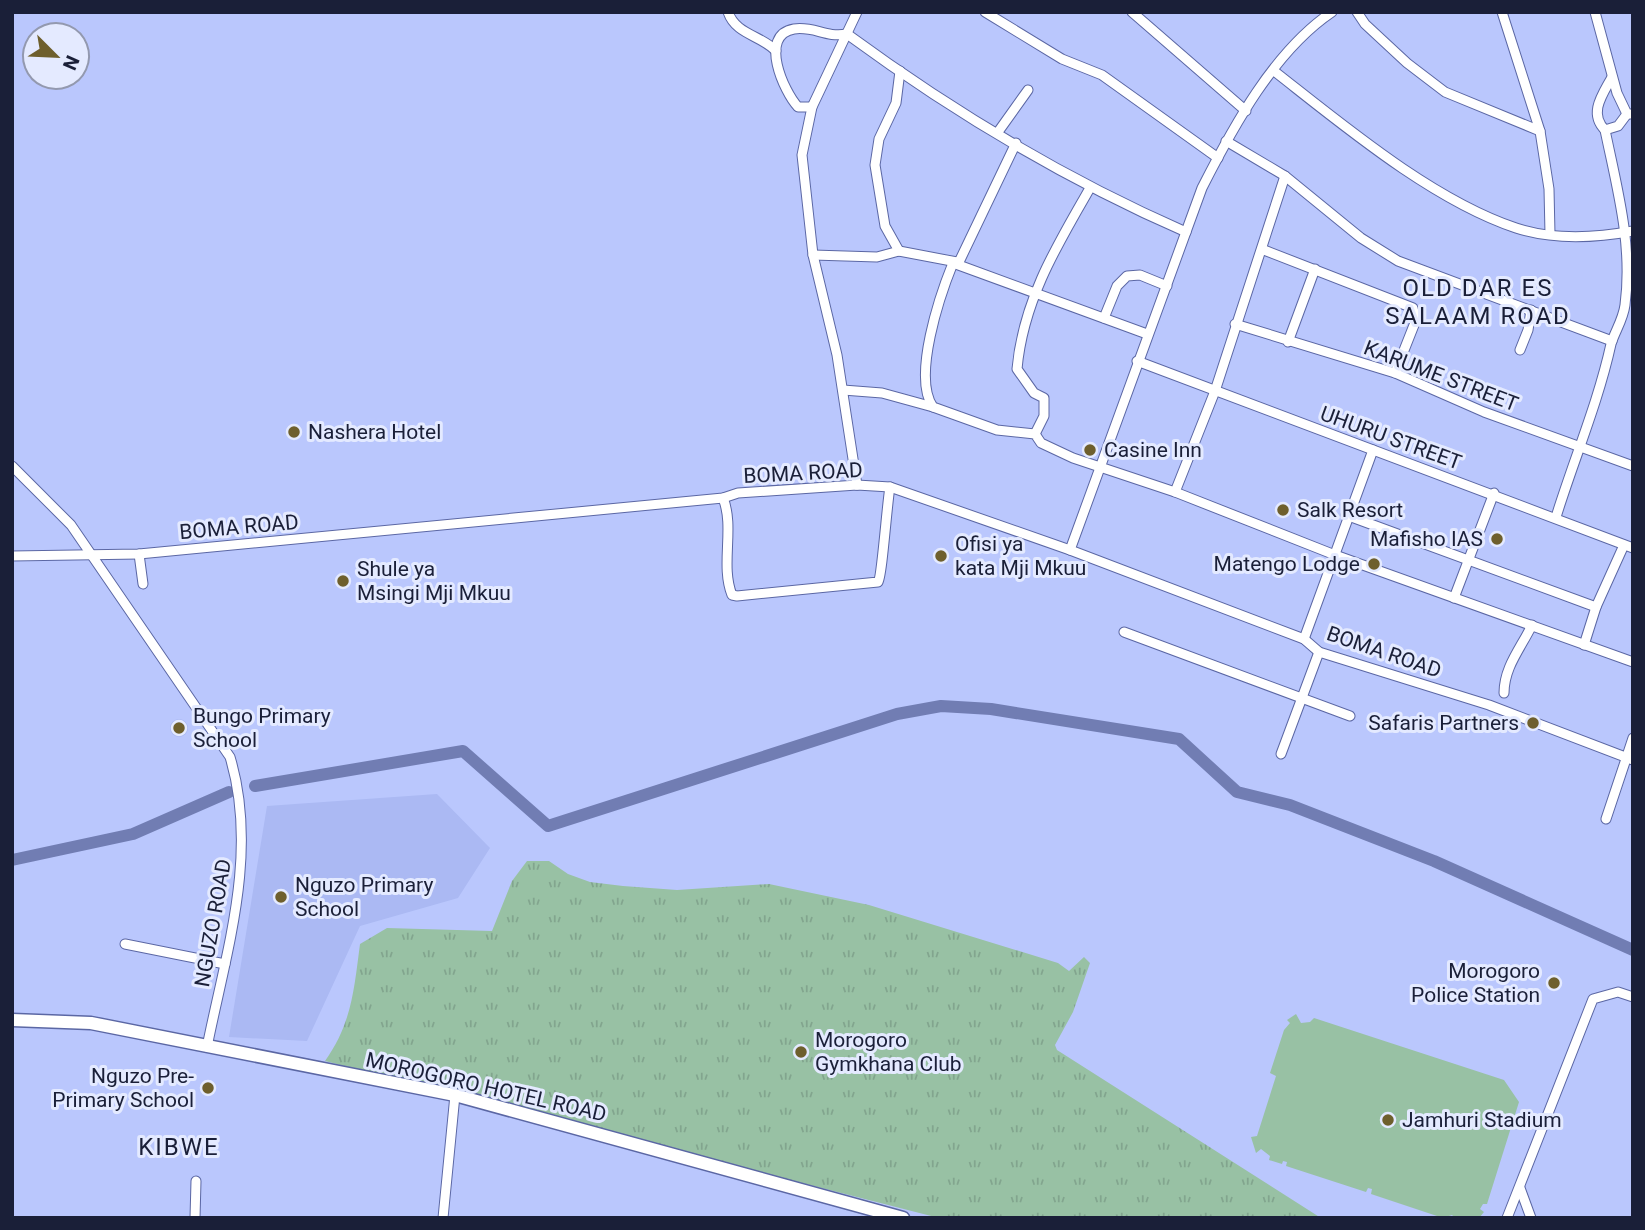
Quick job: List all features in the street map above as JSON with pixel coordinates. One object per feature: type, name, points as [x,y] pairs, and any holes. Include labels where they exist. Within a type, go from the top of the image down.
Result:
[{"type":"street","points":[[728,12],[742,31],[768,43],[776,51]]},
{"type":"street","points":[[857,12],[812,107],[804,130],[802,155],[813,255],[843,390],[857,485]]},
{"type":"street","points":[[985,12],[1062,59],[1102,75],[1217,158]]},
{"type":"street","points":[[1132,12],[1246,111]]},
{"type":"street","points":[[1070,550],[1202,188],[1226,141],[1274,71],[1296,42],[1332,12]]},
{"type":"street","points":[[1357,12],[1364,24],[1407,63],[1446,92],[1540,131]]},
{"type":"street","points":[[1502,12],[1540,131],[1549,189],[1550,234]]},
{"type":"street","points":[[1595,12],[1612,77],[1630,114],[1618,126],[1605,130]]},
{"type":"street","points":[[812,107],[798,107],[788,94],[776,66],[776,51],[789,30],[813,30],[831,37],[847,34],[900,71],[1090,188],[1186,232]]},
{"type":"street","points":[[899,251],[886,226],[875,165],[879,139],[896,103],[900,71]]},
{"type":"street","points":[[1274,71],[1367,143],[1452,197],[1515,228],[1572,238],[1629,232]]},
{"type":"street","points":[[1556,517],[1578,446],[1607,368],[1612,341],[1620,328],[1625,303],[1629,232],[1605,130],[1598,122],[1597,110],[1612,77]]},
{"type":"street","points":[[998,132],[1028,90]]},
{"type":"street","points":[[1226,141],[1285,176],[1362,238],[1398,261],[1612,341]]},
{"type":"street","points":[[933,407],[926,385],[926,362],[934,325],[956,262],[1016,143]]},
{"type":"street","points":[[1175,492],[1215,391],[1235,324],[1264,250],[1285,176]]},
{"type":"street","points":[[1035,434],[1044,416],[1044,398],[1034,393],[1017,369],[1025,324],[1035,291],[1090,188]]},
{"type":"street","points":[[1264,250],[1413,308],[1416,320],[1395,373]]},
{"type":"street","points":[[813,255],[877,257],[899,251],[956,262],[1035,291],[1087,314],[1147,334]]},
{"type":"street","points":[[1288,342],[1315,269]]},
{"type":"street","points":[[1104,318],[1117,286],[1127,275],[1140,275],[1167,286]]},
{"type":"street","points":[[1520,350],[1528,330],[1531,310]]},
{"type":"street","name":"KARUME STREET","points":[[1235,324],[1395,373],[1484,412],[1633,466]]},
{"type":"street","name":"UHURU STREET","points":[[1137,361],[1494,493],[1628,547]]},
{"type":"street","points":[[910,400],[921,394],[926,385]]},
{"type":"street","points":[[843,390],[882,393],[933,407],[998,430],[1035,434]]},
{"type":"street","points":[[1035,434],[1041,443],[1099,466],[1175,492],[1335,555],[1633,662]]},
{"type":"street","points":[[1304,639],[1335,555],[1346,515],[1373,450]]},
{"type":"street","name":"NGUZO ROAD","points":[[12,466],[71,525],[225,747],[240,797],[243,859],[207,1047]]},
{"type":"street","name":"BOMA ROAD","points":[[12,556],[139,554],[723,498],[738,493],[857,485],[890,487],[1070,550],[1304,639],[1318,652],[1489,705],[1630,758]]},
{"type":"street","points":[[723,498],[728,510],[728,582],[732,595],[737,596],[878,582],[882,576],[882,544],[890,487]]},
{"type":"street","points":[[1467,558],[1471,559],[1494,493]]},
{"type":"street","points":[[1346,515],[1596,607]]},
{"type":"street","points":[[1584,645],[1596,607],[1628,547]]},
{"type":"street","points":[[139,554],[143,584]]},
{"type":"street","points":[[1454,598],[1467,558]]},
{"type":"street","points":[[1504,693],[1509,664],[1518,655],[1532,625]]},
{"type":"street","points":[[1124,632],[1350,716]]},
{"type":"street","points":[[1281,754],[1318,652]]},
{"type":"street","points":[[1606,819],[1630,758],[1633,738]]},
{"type":"street","points":[[125,944],[225,964]]},
{"type":"street","points":[[1507,1218],[1593,999],[1598,995],[1618,992],[1633,997]]},
{"type":"street","name":"MOROGORO HOTEL ROAD","points":[[12,1020],[91,1023],[455,1095],[762,1177],[883,1216],[902,1218]]},
{"type":"street","points":[[443,1218],[455,1095]]},
{"type":"street","points":[[195,1218],[196,1181]]},
{"type":"street","points":[[1520,1188],[1531,1218]]},
{"type":"shaded area","name":"Bungo Primary School","points":[[175,719],[183,719],[188,728],[186,735],[175,737],[170,732],[170,724]]},
{"type":"shaded area","points":[[437,794],[490,848],[458,898],[360,926],[307,1041],[229,1037],[267,806]]},
{"type":"green space","points":[[527,861],[549,861],[568,874],[590,882],[623,886],[677,890],[769,884],[869,905],[1058,963],[1069,971],[1084,957],[1090,963],[1073,1012],[1055,1045],[1057,1050],[1321,1218],[939,1218],[325,1061],[346,1019],[360,944],[387,928],[492,931],[512,881]]},
{"type":"green space","name":"Jamhuri Stadium","points":[[1296,1014],[1301,1023],[1310,1022],[1314,1018],[1504,1080],[1519,1102],[1487,1204],[1483,1204],[1480,1209],[1484,1212],[1479,1218],[1455,1218],[1452,1215],[1443,1218],[1371,1194],[1372,1189],[1368,1188],[1366,1192],[1286,1166],[1287,1162],[1283,1161],[1282,1164],[1269,1160],[1270,1156],[1261,1149],[1256,1153],[1251,1137],[1257,1136],[1276,1076],[1270,1073],[1284,1030],[1290,1023],[1287,1020]]},
{"type":"waterway","points":[[255,786],[463,751],[548,826],[897,714],[941,706],[991,709],[1179,739],[1237,792],[1290,805],[1434,861],[1633,950]]},
{"type":"waterway","points":[[12,860],[133,834],[229,792]]},
{"type":"place","name":"Nashera Hotel","points":[[294,432]]},
{"type":"place","name":"Casine Inn","points":[[1090,450]]},
{"type":"place","name":"Salk Resort","points":[[1283,510]]},
{"type":"place","name":"Mafisho IAS","points":[[1497,539]]},
{"type":"place","name":"Ofisi ya kata Mji Mkuu","points":[[941,556]]},
{"type":"place","name":"Matengo Lodge","points":[[1374,564]]},
{"type":"place","name":"Shule ya Msingi Mji Mkuu","points":[[343,581]]},
{"type":"place","name":"Safaris Partners","points":[[1533,723]]},
{"type":"place","name":"Bungo Primary School","points":[[179,728]]},
{"type":"place","name":"Nguzo Primary School","points":[[281,897]]},
{"type":"place","name":"Morogoro Police Station","points":[[1554,983]]},
{"type":"place","name":"Morogoro Gymkhana Club","points":[[801,1052]]},
{"type":"place","name":"Nguzo Pre- Primary School","points":[[208,1088]]},
{"type":"place","name":"Jamhuri Stadium","points":[[1388,1120]]},
{"type":"district","name":"OLD DAR ES SALAAM ROAD","points":[[1478,302]]},
{"type":"district","name":"KIBWE","points":[[179,1147]]}]
